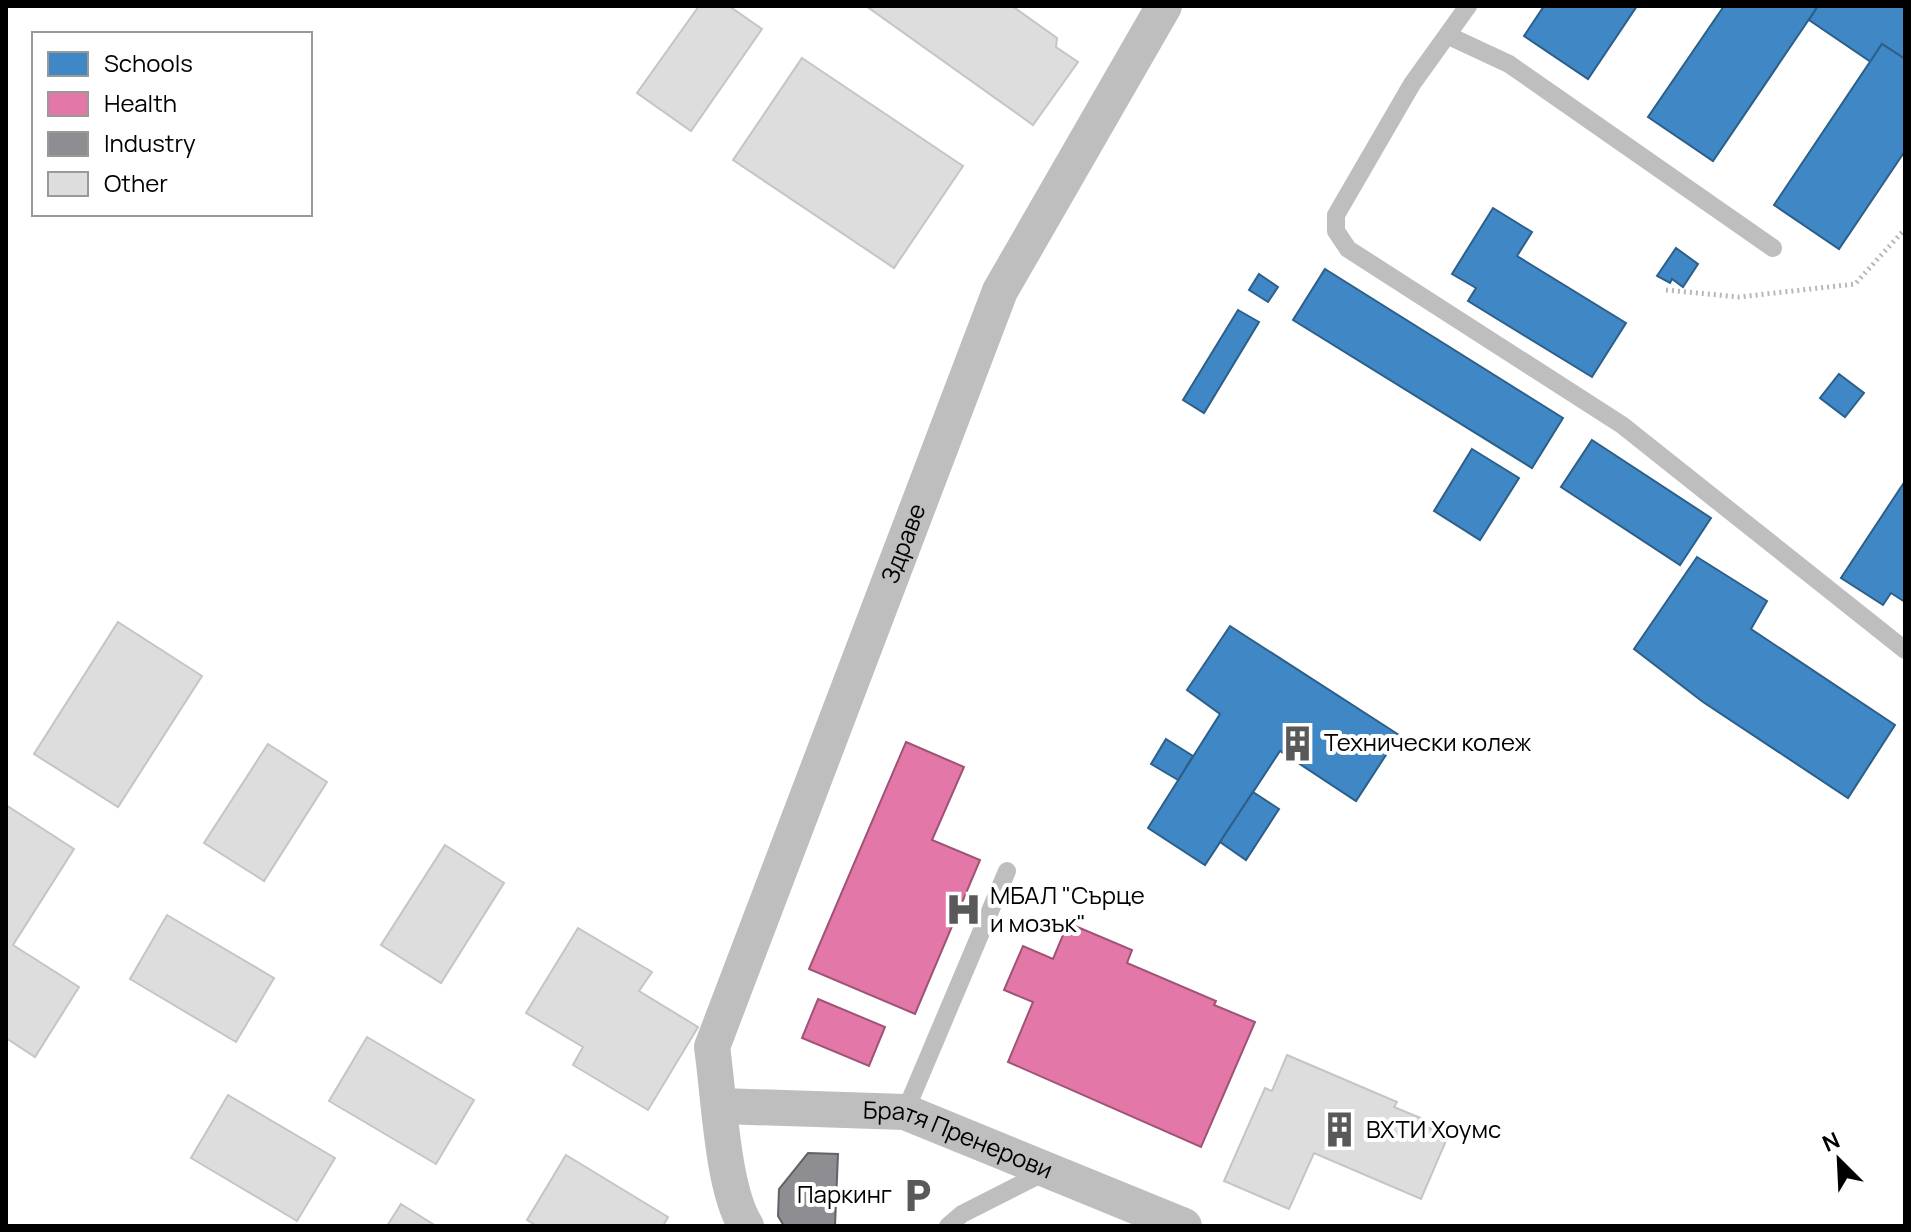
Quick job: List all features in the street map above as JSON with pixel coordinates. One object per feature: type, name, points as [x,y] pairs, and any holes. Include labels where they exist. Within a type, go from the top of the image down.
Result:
[{"type":"street","name":"Здраве","points":[[746,1226],[738,1214],[722,1137],[721,1106],[712,1047],[1000,291],[1164,6]]},
{"type":"street","name":"Братя Пренерови","points":[[721,1106],[905,1112],[1184,1226]]},
{"type":"lane","points":[[1468,6],[1412,84],[1336,215],[1336,231],[1348,249],[1622,425],[1905,650]]},
{"type":"lane","points":[[1449,36],[1509,64],[1773,248]]},
{"type":"lane","points":[[905,1112],[1007,871]]},
{"type":"lane","points":[[948,1226],[962,1214],[1048,1170]]},
{"type":"path","points":[[1666,290],[1739,297],[1855,284],[1905,229]]},
{"type":"building: Schools","points":[[1544,6],[1637,6],[1588,79],[1524,36]]},
{"type":"building: Schools","points":[[1724,6],[1818,6],[1713,161],[1648,117]]},
{"type":"building: Schools","points":[[1818,6],[1905,6],[1905,59],[1882,44],[1871,62],[1809,20]]},
{"type":"building: Schools","points":[[1882,44],[1905,59],[1905,151],[1839,249],[1774,205]]},
{"type":"building: Schools","points":[[1493,208],[1532,232],[1517,256],[1626,323],[1592,377],[1468,301],[1476,288],[1452,274]]},
{"type":"building: Schools","points":[[1676,248],[1698,264],[1683,287],[1672,279],[1670,283],[1657,276]]},
{"type":"building: Schools","points":[[1325,269],[1563,418],[1532,468],[1293,320]]},
{"type":"building: Schools","points":[[1259,274],[1278,287],[1268,302],[1249,290]]},
{"type":"building: Schools","points":[[1238,310],[1259,322],[1204,413],[1183,400]]},
{"type":"building: Schools","points":[[1839,374],[1864,393],[1845,417],[1820,398]]},
{"type":"building: Schools","points":[[1592,440],[1711,518],[1680,565],[1561,487]]},
{"type":"building: Schools","points":[[1472,449],[1519,478],[1480,540],[1434,511]]},
{"type":"building: Schools","points":[[1905,481],[1905,602],[1891,593],[1883,605],[1841,578]]},
{"type":"building: Schools","points":[[1697,557],[1767,601],[1751,629],[1895,725],[1848,798],[1703,702],[1634,649]]},
{"type":"building: Schools","name":"Технически колеж","points":[[1230,626],[1399,735],[1356,801],[1280,751],[1205,865],[1148,828],[1220,714],[1187,690]]},
{"type":"building: Schools","points":[[1166,739],[1193,756],[1178,780],[1151,764]]},
{"type":"building: Schools","points":[[1253,792],[1279,809],[1246,860],[1220,842]]},
{"type":"building: Health","points":[[906,742],[964,767],[932,840],[980,860],[915,1014],[809,969]]},
{"type":"building: Health","points":[[1068,923],[1132,950],[1127,963],[1216,1001],[1214,1005],[1255,1022],[1201,1147],[1008,1062],[1033,1002],[1004,990],[1023,946],[1053,959]]},
{"type":"building: Health","points":[[818,999],[885,1027],[869,1066],[802,1038]]},
{"type":"building: Industry","points":[[808,1153],[838,1154],[835,1226],[784,1226],[778,1216],[779,1189]]},
{"type":"building: Other","points":[[699,6],[729,6],[762,29],[691,131],[637,93]]},
{"type":"building: Other","points":[[866,6],[1012,6],[1057,38],[1056,47],[1078,62],[1033,125]]},
{"type":"building: Other","points":[[802,58],[963,166],[894,268],[733,160]]},
{"type":"building: Other","points":[[118,622],[202,676],[118,807],[34,754]]},
{"type":"building: Other","points":[[268,744],[327,782],[264,881],[204,843]]},
{"type":"building: Other","points":[[6,805],[74,849],[13,945],[79,987],[35,1057],[6,1038]]},
{"type":"building: Other","points":[[445,845],[504,883],[441,983],[381,945]]},
{"type":"building: Other","points":[[167,915],[274,978],[236,1042],[130,979]]},
{"type":"building: Other","points":[[578,928],[652,972],[639,991],[698,1027],[648,1110],[573,1065],[583,1047],[526,1013]]},
{"type":"building: Other","points":[[367,1037],[474,1100],[436,1164],[329,1101]]},
{"type":"building: Other","name":"ВХТИ Хоумс","points":[[1287,1055],[1397,1102],[1394,1107],[1423,1119],[1420,1124],[1448,1136],[1421,1199],[1314,1153],[1289,1209],[1224,1181],[1265,1088],[1272,1091]]},
{"type":"building: Other","points":[[228,1095],[335,1158],[297,1221],[191,1158]]},
{"type":"building: Other","points":[[566,1155],[668,1217],[663,1226],[537,1226],[527,1220]]},
{"type":"building: Other","points":[[401,1204],[436,1226],[387,1226]]},
{"type":"place","name":"Технически колеж","points":[[1298,743]]},
{"type":"place","name":"МБАЛ \"Сърце и мозък\"","points":[[964,910]]},
{"type":"place","name":"ВХТИ Хоумс","points":[[1340,1130]]},
{"type":"place","name":"Паркинг","points":[[918,1195]]}]
